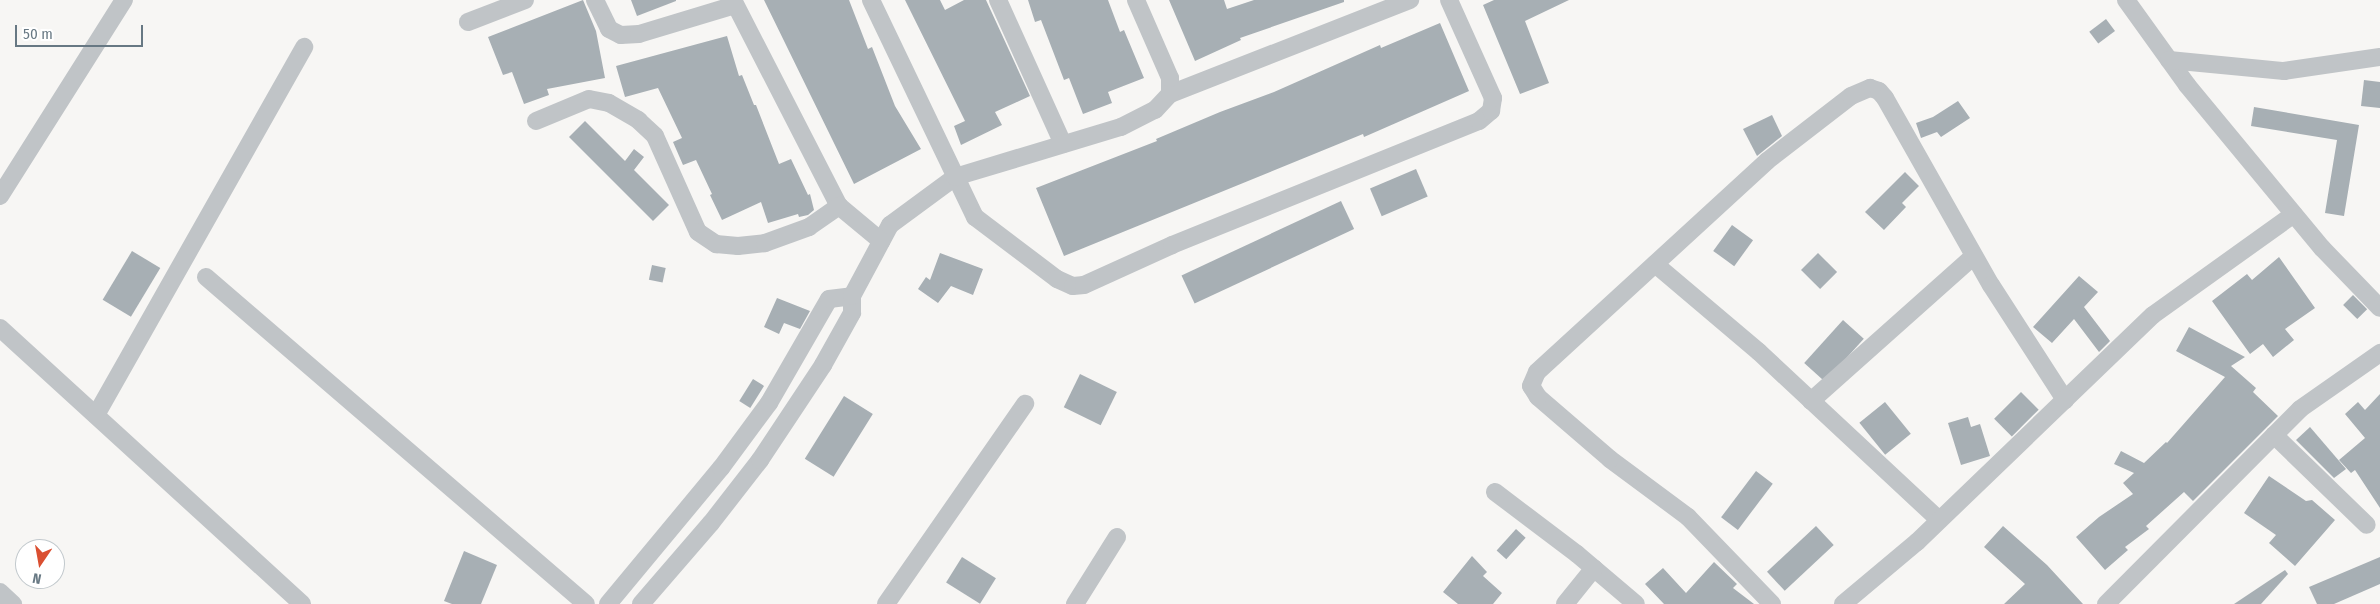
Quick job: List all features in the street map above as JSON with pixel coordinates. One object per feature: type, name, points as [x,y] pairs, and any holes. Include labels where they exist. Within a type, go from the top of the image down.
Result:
[{"type":"street","points":[[0,196],[124,0]]},
{"type":"street","points":[[468,22],[525,0]]},
{"type":"street","points":[[595,0],[609,29],[621,35],[639,34],[734,3],[839,206],[881,241]]},
{"type":"street","points":[[871,0],[975,217],[1057,278],[1074,286],[1084,285],[1172,245],[1479,121],[1491,111],[1493,98],[1448,0]]},
{"type":"street","points":[[998,0],[1063,144]]},
{"type":"street","points":[[1136,0],[1170,78],[1170,94]]},
{"type":"street","points":[[641,604],[711,523],[760,460],[823,365],[852,313],[852,296],[890,225],[955,177],[1121,127],[1155,110],[1170,94],[1410,0]]},
{"type":"street","points":[[2126,0],[2169,60],[2322,248],[2380,308]]},
{"type":"street","points":[[96,415],[304,47]]},
{"type":"street","points":[[2169,60],[2284,71],[2380,57]]},
{"type":"street","points":[[1772,604],[1688,517],[1603,452],[1538,397],[1531,386],[1537,372],[1767,161],[1851,96],[1870,88],[1879,91],[1884,98],[1974,256],[2032,352],[2065,400]]},
{"type":"street","points":[[536,121],[590,99],[609,103],[638,120],[655,136],[698,232],[716,244],[738,246],[766,243],[809,227],[839,206]]},
{"type":"street","points":[[1843,604],[1939,520],[2153,315],[2294,214]]},
{"type":"street","points":[[1811,401],[1974,256]]},
{"type":"street","points":[[1655,264],[1759,352],[1939,520]]},
{"type":"street","points":[[206,277],[586,604]]},
{"type":"street","points":[[608,604],[721,468],[769,403],[828,299],[852,296]]},
{"type":"street","points":[[0,328],[302,604]]},
{"type":"street","points":[[2106,604],[2300,410],[2380,352]]},
{"type":"street","points":[[886,604],[1025,404]]},
{"type":"street","points":[[2274,435],[2367,524]]},
{"type":"street","points":[[721,468],[740,486]]},
{"type":"street","points":[[1495,492],[1594,568],[1636,604]]},
{"type":"street","points":[[1075,604],[1117,537]]},
{"type":"street","points":[[1565,604],[1594,568]]},
{"type":"street","points":[[0,592],[13,604]]},
{"type":"building","points":[[583,0],[596,31],[605,78],[547,89],[549,95],[524,104],[512,72],[503,75],[488,37]]},
{"type":"building","points":[[631,0],[676,0],[676,1],[637,16]]},
{"type":"building","points":[[764,0],[849,0],[868,49],[872,47],[895,106],[921,149],[854,184]]},
{"type":"building","points":[[905,0],[940,0],[945,10],[964,0],[986,0],[1030,96],[995,112],[1002,125],[961,145],[954,126],[965,121]]},
{"type":"building","points":[[1028,0],[1108,0],[1120,32],[1124,30],[1144,78],[1108,92],[1112,103],[1083,114],[1069,78],[1064,80],[1041,20],[1035,22]]},
{"type":"building","points":[[1169,0],[1224,0],[1227,9],[1254,0],[1344,0],[1344,2],[1240,38],[1241,40],[1195,61]]},
{"type":"building","points":[[1494,0],[1569,0],[1525,21],[1549,83],[1520,94],[1483,5]]},
{"type":"building","points":[[2106,19],[2115,31],[2098,44],[2089,32]]},
{"type":"building","points":[[1440,23],[1469,91],[1364,137],[1363,134],[1064,256],[1036,188],[1157,141],[1156,139],[1274,92],[1380,45],[1381,48]]},
{"type":"building","points":[[727,36],[739,76],[742,75],[754,105],[756,105],[779,164],[791,159],[808,195],[810,194],[814,210],[808,215],[799,217],[798,214],[768,223],[761,202],[722,220],[696,160],[683,165],[673,142],[682,138],[658,88],[625,97],[616,66]]},
{"type":"building","points":[[2364,80],[2380,82],[2380,108],[2361,106]]},
{"type":"building","points":[[1958,101],[1970,118],[1941,137],[1937,132],[1921,138],[1916,123],[1933,117]]},
{"type":"building","points":[[2254,107],[2359,125],[2344,216],[2325,213],[2337,140],[2251,126]]},
{"type":"building","points":[[1772,115],[1782,136],[1757,156],[1743,129]]},
{"type":"building","points":[[585,121],[625,161],[634,149],[644,157],[634,170],[669,205],[653,221],[569,137]]},
{"type":"building","points":[[1416,169],[1428,197],[1382,216],[1370,189]]},
{"type":"building","points":[[1905,172],[1919,186],[1902,203],[1906,207],[1884,230],[1865,212]]},
{"type":"building","points":[[1341,201],[1354,229],[1195,303],[1181,275]]},
{"type":"building","points":[[1732,225],[1753,240],[1734,266],[1713,251]]},
{"type":"building","points":[[132,251],[160,268],[131,317],[103,300]]},
{"type":"building","points":[[940,253],[983,269],[973,295],[951,286],[938,303],[918,289],[926,277],[930,280]]},
{"type":"building","points":[[1818,253],[1837,272],[1820,289],[1801,270]]},
{"type":"building","points":[[2279,257],[2315,308],[2285,329],[2294,340],[2273,357],[2263,344],[2250,354],[2212,301],[2247,274],[2252,280]]},
{"type":"building","points":[[652,265],[666,268],[663,283],[649,280]]},
{"type":"building","points":[[2079,276],[2098,292],[2084,307],[2110,341],[2099,352],[2074,319],[2052,343],[2033,327]]},
{"type":"building","points":[[2353,295],[2367,309],[2357,319],[2343,305]]},
{"type":"building","points":[[777,298],[810,311],[800,329],[784,323],[779,334],[764,327]]},
{"type":"building","points":[[1843,320],[1864,339],[1825,382],[1804,363]]},
{"type":"building","points":[[2189,327],[2245,357],[2231,366],[2256,388],[2253,392],[2278,416],[2193,501],[2184,492],[2146,526],[2149,529],[2125,547],[2128,550],[2105,570],[2076,537],[2099,517],[2133,494],[2123,483],[2134,473],[2114,464],[2121,451],[2144,463],[2167,443],[2225,377],[2176,351]]},
{"type":"building","points":[[1080,374],[1117,392],[1101,425],[1064,407]]},
{"type":"building","points":[[753,379],[764,386],[750,408],[739,401]]},
{"type":"building","points":[[2021,392],[2039,410],[2012,437],[1994,419]]},
{"type":"building","points":[[2380,394],[2380,508],[2355,470],[2351,473],[2339,460],[2365,438],[2345,414],[2358,402],[2365,410]]},
{"type":"building","points":[[844,396],[873,414],[834,477],[805,459]]},
{"type":"building","points":[[1885,402],[1911,434],[1885,455],[1859,423]]},
{"type":"building","points":[[1968,417],[1971,427],[1980,424],[1990,456],[1961,465],[1948,423]]},
{"type":"building","points":[[2310,427],[2346,469],[2334,478],[2296,440]]},
{"type":"building","points":[[1756,471],[1773,484],[1738,530],[1721,517]]},
{"type":"building","points":[[2269,476],[2306,501],[2312,500],[2335,520],[2295,566],[2269,543],[2276,535],[2244,513]]},
{"type":"building","points":[[1816,526],[1834,545],[1785,591],[1767,572]]},
{"type":"building","points":[[2003,526],[2047,565],[2083,604],[2004,604],[2025,584],[1984,547]]},
{"type":"building","points":[[1516,529],[1526,538],[1506,559],[1497,551]]},
{"type":"building","points":[[464,551],[497,565],[481,604],[452,604],[444,601]]},
{"type":"building","points":[[1472,556],[1487,572],[1483,576],[1502,593],[1493,604],[1458,604],[1443,592]]},
{"type":"building","points":[[962,557],[996,578],[980,604],[946,582]]},
{"type":"building","points":[[2380,557],[2380,584],[2334,604],[2317,604],[2309,587]]},
{"type":"building","points":[[1714,562],[1737,584],[1733,588],[1754,604],[1664,604],[1645,584],[1663,568],[1686,593]]},
{"type":"building","points":[[2285,570],[2288,574],[2261,604],[2234,604]]}]
